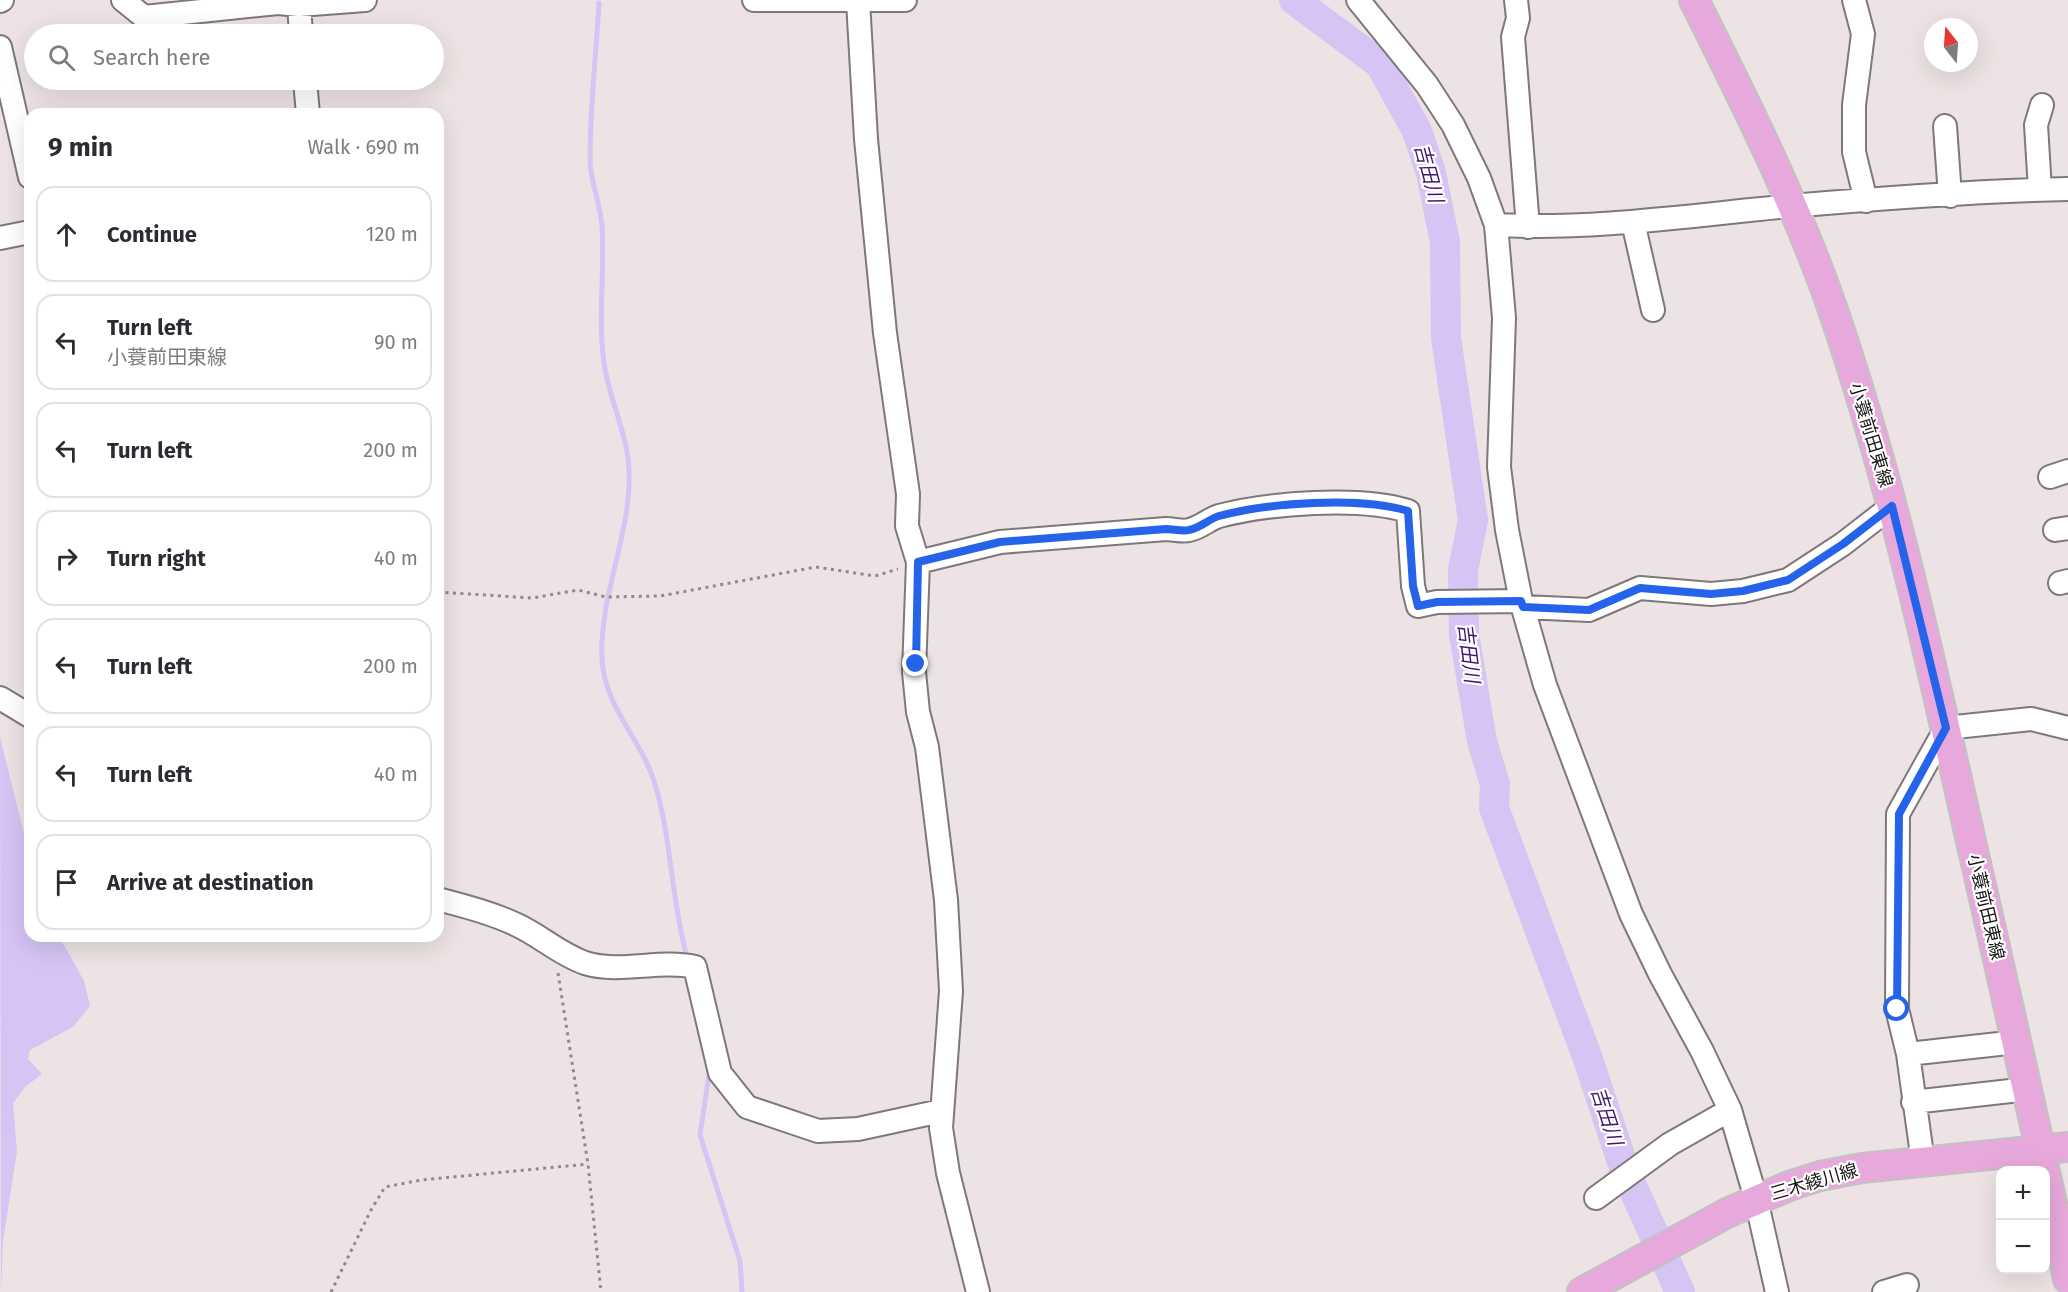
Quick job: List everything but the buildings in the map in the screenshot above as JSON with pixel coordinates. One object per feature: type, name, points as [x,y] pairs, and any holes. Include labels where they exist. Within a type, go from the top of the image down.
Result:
[{"type":"main road","name":"小蓑前田東線","points":[[1694,0],[1792,206],[1833,312],[1892,506],[1946,728],[2028,1089],[2055,1148],[2068,1279]]},
{"type":"main road","name":"三木綾川線","points":[[1582,1292],[1694,1229],[1756,1199],[1820,1176],[1862,1168],[2055,1148]]},
{"type":"street","points":[[123,0],[144,17],[279,3],[299,5],[364,0]]},
{"type":"street","points":[[754,0],[905,0]]},
{"type":"street","points":[[1358,0],[1428,85],[1453,125],[1479,178],[1497,225],[1504,318],[1499,467],[1507,530],[1522,604],[1545,685],[1631,914],[1660,974],[1702,1050],[1730,1110],[1756,1199],[1777,1292]]},
{"type":"street","points":[[1516,0],[1518,18],[1513,37],[1528,227]]},
{"type":"street","points":[[1854,0],[1863,34],[1854,105],[1854,152],[1866,201]]},
{"type":"street","points":[[858,1],[866,140],[884,322],[908,494],[907,526],[918,562],[914,672],[918,712],[927,747],[946,900],[951,991],[941,1111],[948,1173],[978,1292]]},
{"type":"street","points":[[299,5],[300,24]]},
{"type":"street","points":[[0,47],[24,151]]},
{"type":"street","points":[[306,90],[307,108]]},
{"type":"street","points":[[2040,190],[2036,125],[2042,105]]},
{"type":"street","points":[[1946,126],[1950,196]]},
{"type":"street","points":[[1497,225],[1528,227],[1634,222],[1792,206],[2068,189]]},
{"type":"street","points":[[1634,222],[1653,310]]},
{"type":"street","points":[[0,238],[24,233]]},
{"type":"street","points":[[918,562],[1000,542],[1166,529],[1189,531],[1218,517],[1296,504],[1351,502],[1386,504],[1408,511],[1413,586],[1418,606],[1437,602],[1494,601],[1589,610],[1640,588],[1711,594],[1743,591],[1788,580],[1843,544],[1892,506]]},
{"type":"street","points":[[0,698],[24,712]]},
{"type":"street","points":[[1923,1162],[1908,1054],[1897,1009],[1899,814],[1946,728],[2031,719],[2068,728]]},
{"type":"street","points":[[444,901],[518,926],[555,950],[587,964],[620,966],[677,963],[695,967],[720,1073],[747,1107],[818,1131],[858,1129],[941,1111]]},
{"type":"street","points":[[1908,1054],[2017,1042]]},
{"type":"street","points":[[1913,1102],[2028,1089]]},
{"type":"street","points":[[1601,1193],[1655,1155],[1730,1110]]},
{"type":"street","points":[[1884,1292],[1907,1285]]},
{"type":"path","points":[[444,592],[532,598],[578,590],[606,597],[660,596],[816,567],[875,576],[918,562]]},
{"type":"path","points":[[555,950],[588,1164],[602,1292]]},
{"type":"path","points":[[331,1292],[371,1210],[385,1187],[422,1179],[588,1164]]},
{"type":"shaded area","points":[[0,737],[24,834],[24,942],[62,942],[84,981],[90,1006],[73,1027],[30,1050],[28,1059],[42,1074],[26,1086],[13,1103],[17,1151],[3,1241],[1,1292]]},
{"type":"waterway","name":"吉田川","points":[[1294,0],[1380,64],[1417,131],[1431,173],[1445,242],[1446,338],[1473,520],[1463,570],[1464,634],[1482,741],[1495,784],[1494,808],[1588,1059],[1624,1168],[1680,1292]]},
{"type":"waterway","points":[[599,3],[590,168],[602,227],[601,316],[605,369],[625,443],[629,469],[626,517],[605,611],[602,659],[609,693],[649,768],[661,805],[687,957]]},
{"type":"waterway","points":[[709,1075],[700,1135],[740,1261],[742,1292]]},
{"type":"route","points":[[916,664],[918,562],[1000,542],[1166,529],[1189,531],[1218,517],[1296,504],[1351,502],[1386,504],[1408,511],[1409,549],[1413,586],[1418,606],[1437,602],[1521,601],[1523,607],[1589,610],[1640,588],[1711,594],[1743,591],[1788,580],[1843,544],[1892,506],[1946,728],[1899,814],[1897,1009]]}]
